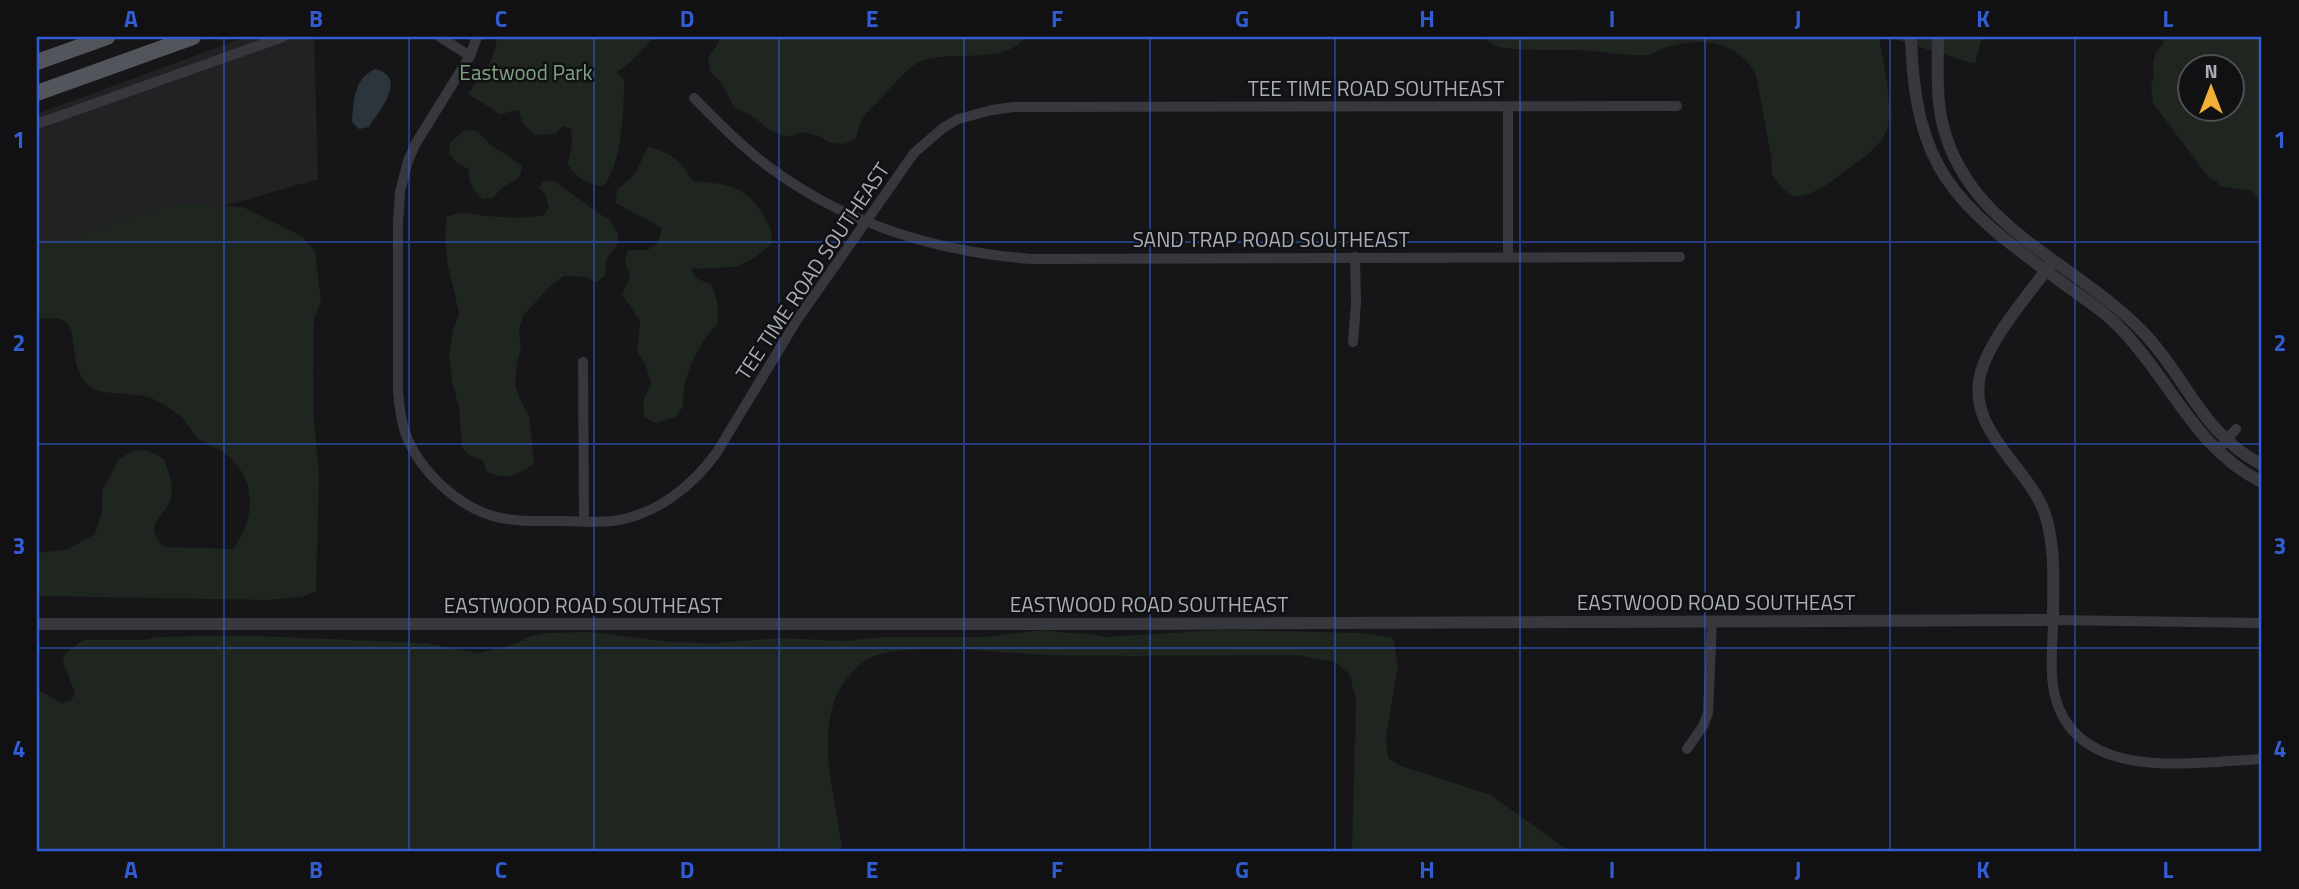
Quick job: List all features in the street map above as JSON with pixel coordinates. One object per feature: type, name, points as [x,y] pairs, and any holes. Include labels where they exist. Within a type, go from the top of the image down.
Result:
[{"type":"main road","points":[[37,62],[107,37]]},
{"type":"main road","points":[[37,93],[192,37]]},
{"type":"street","points":[[37,124],[283,37]]},
{"type":"street","points":[[440,37],[470,56]]},
{"type":"street","name":"TEE TIME ROAD SOUTHEAST","points":[[477,37],[470,56],[416,142],[400,192],[398,390],[405,432],[424,466],[439,483],[469,505],[499,518],[614,521],[648,510],[686,487],[705,468],[786,336],[914,153],[958,119],[992,110],[1042,107],[1677,106]]},
{"type":"street","points":[[1911,37],[1917,108],[1929,146],[1942,172],[1962,201],[2000,237],[2105,298],[2141,330],[2163,356],[2222,446],[2262,482]]},
{"type":"street","points":[[1938,37],[1942,121],[1961,171],[1973,190],[1992,211],[2050,266]]},
{"type":"street","name":"SAND TRAP ROAD SOUTHEAST","points":[[694,98],[768,167],[817,198],[866,222],[941,247],[975,254],[1032,259],[1681,257]]},
{"type":"street","points":[[1508,107],[1508,257]]},
{"type":"street","points":[[1353,342],[1355,257]]},
{"type":"street","points":[[2050,266],[1995,342],[1980,375],[1980,395],[1988,429],[2039,498],[2045,514],[2052,547],[2054,694],[2062,715],[2087,743],[2126,761],[2147,763],[2262,759]]},
{"type":"street","points":[[583,362],[584,522]]},
{"type":"street","points":[[2222,446],[2236,429]]},
{"type":"street","points":[[2222,446],[2262,465]]},
{"type":"street","name":"EASTWOOD ROAD SOUTHEAST","points":[[37,624],[2053,620],[2262,623]]},
{"type":"street","points":[[1687,749],[1695,740],[1708,713],[1712,622]]},
{"type":"shaded area","points":[[246,37],[314,37],[318,179],[37,259],[37,114]]},
{"type":"shaded area","points":[[375,69],[385,73],[390,79],[391,87],[369,127],[359,129],[352,122],[356,91],[362,79]]},
{"type":"green space","name":"Eastwood Park","points":[[498,37],[655,37],[632,61],[616,72],[624,80],[621,136],[614,165],[603,186],[582,180],[568,164],[572,144],[571,129],[563,126],[555,134],[535,135],[522,122],[519,110],[500,114],[468,94],[491,61]]},
{"type":"green space","points":[[719,37],[1026,37],[1003,52],[945,56],[919,62],[905,72],[866,114],[856,139],[844,144],[831,143],[819,136],[803,132],[786,137],[771,131],[752,116],[734,107],[722,84],[710,71],[708,58],[718,44]]},
{"type":"green space","points":[[1483,37],[1879,37],[1889,96],[1889,120],[1884,135],[1863,158],[1815,191],[1793,197],[1772,174],[1756,75],[1739,54],[1729,48],[1706,42],[1693,42],[1667,47],[1650,54],[1634,55],[1583,50],[1505,48],[1496,46]]},
{"type":"green space","points":[[1887,37],[1982,37],[1975,64]]},
{"type":"green space","points":[[2163,37],[2262,37],[2262,199],[2251,191],[2220,186],[2210,179],[2153,103],[2151,87],[2156,52],[2164,43]]},
{"type":"green space","points":[[464,130],[478,131],[494,147],[522,166],[518,178],[502,188],[493,198],[483,199],[479,196],[470,183],[469,169],[458,164],[449,154],[450,143]]},
{"type":"green space","points":[[649,147],[675,159],[693,181],[724,185],[741,191],[756,205],[769,226],[772,237],[771,245],[736,267],[691,269],[696,278],[712,285],[717,301],[718,323],[692,362],[685,384],[683,407],[675,417],[656,423],[644,417],[643,401],[651,384],[645,363],[637,352],[640,321],[622,294],[630,278],[625,262],[628,250],[648,250],[658,242],[662,228],[616,203],[617,189],[634,174]]},
{"type":"green space","points":[[552,180],[610,221],[618,233],[618,243],[606,260],[605,276],[597,282],[585,277],[564,276],[550,286],[523,316],[519,331],[521,348],[515,383],[529,416],[534,463],[517,474],[500,476],[487,472],[483,461],[469,455],[462,448],[459,407],[452,382],[449,354],[459,313],[447,261],[447,217],[462,213],[515,217],[544,215],[549,207],[545,194],[539,188],[542,182]]},
{"type":"green space","points":[[184,203],[243,207],[302,236],[315,251],[321,301],[314,319],[313,369],[319,476],[316,591],[302,597],[266,600],[37,596],[37,553],[68,549],[95,534],[102,511],[102,491],[119,459],[135,450],[149,451],[164,459],[169,473],[171,498],[155,526],[158,539],[165,547],[233,549],[246,524],[250,498],[242,473],[234,462],[223,452],[199,439],[182,417],[154,400],[144,396],[94,389],[79,373],[68,325],[60,319],[37,319],[37,245],[90,233],[116,221]]},
{"type":"green space","points":[[1044,630],[1105,637],[1221,630],[1360,633],[1393,638],[1398,665],[1386,737],[1388,758],[1401,766],[1491,795],[1570,852],[1352,852],[1356,701],[1350,675],[1335,662],[1296,655],[1082,656],[934,649],[889,652],[872,657],[854,671],[835,698],[828,742],[842,852],[37,852],[37,689],[61,703],[71,701],[75,693],[63,662],[65,654],[83,640],[258,636],[424,643],[478,653],[547,633],[590,632],[671,642],[714,643],[781,638],[843,641],[884,637],[984,637]]}]
